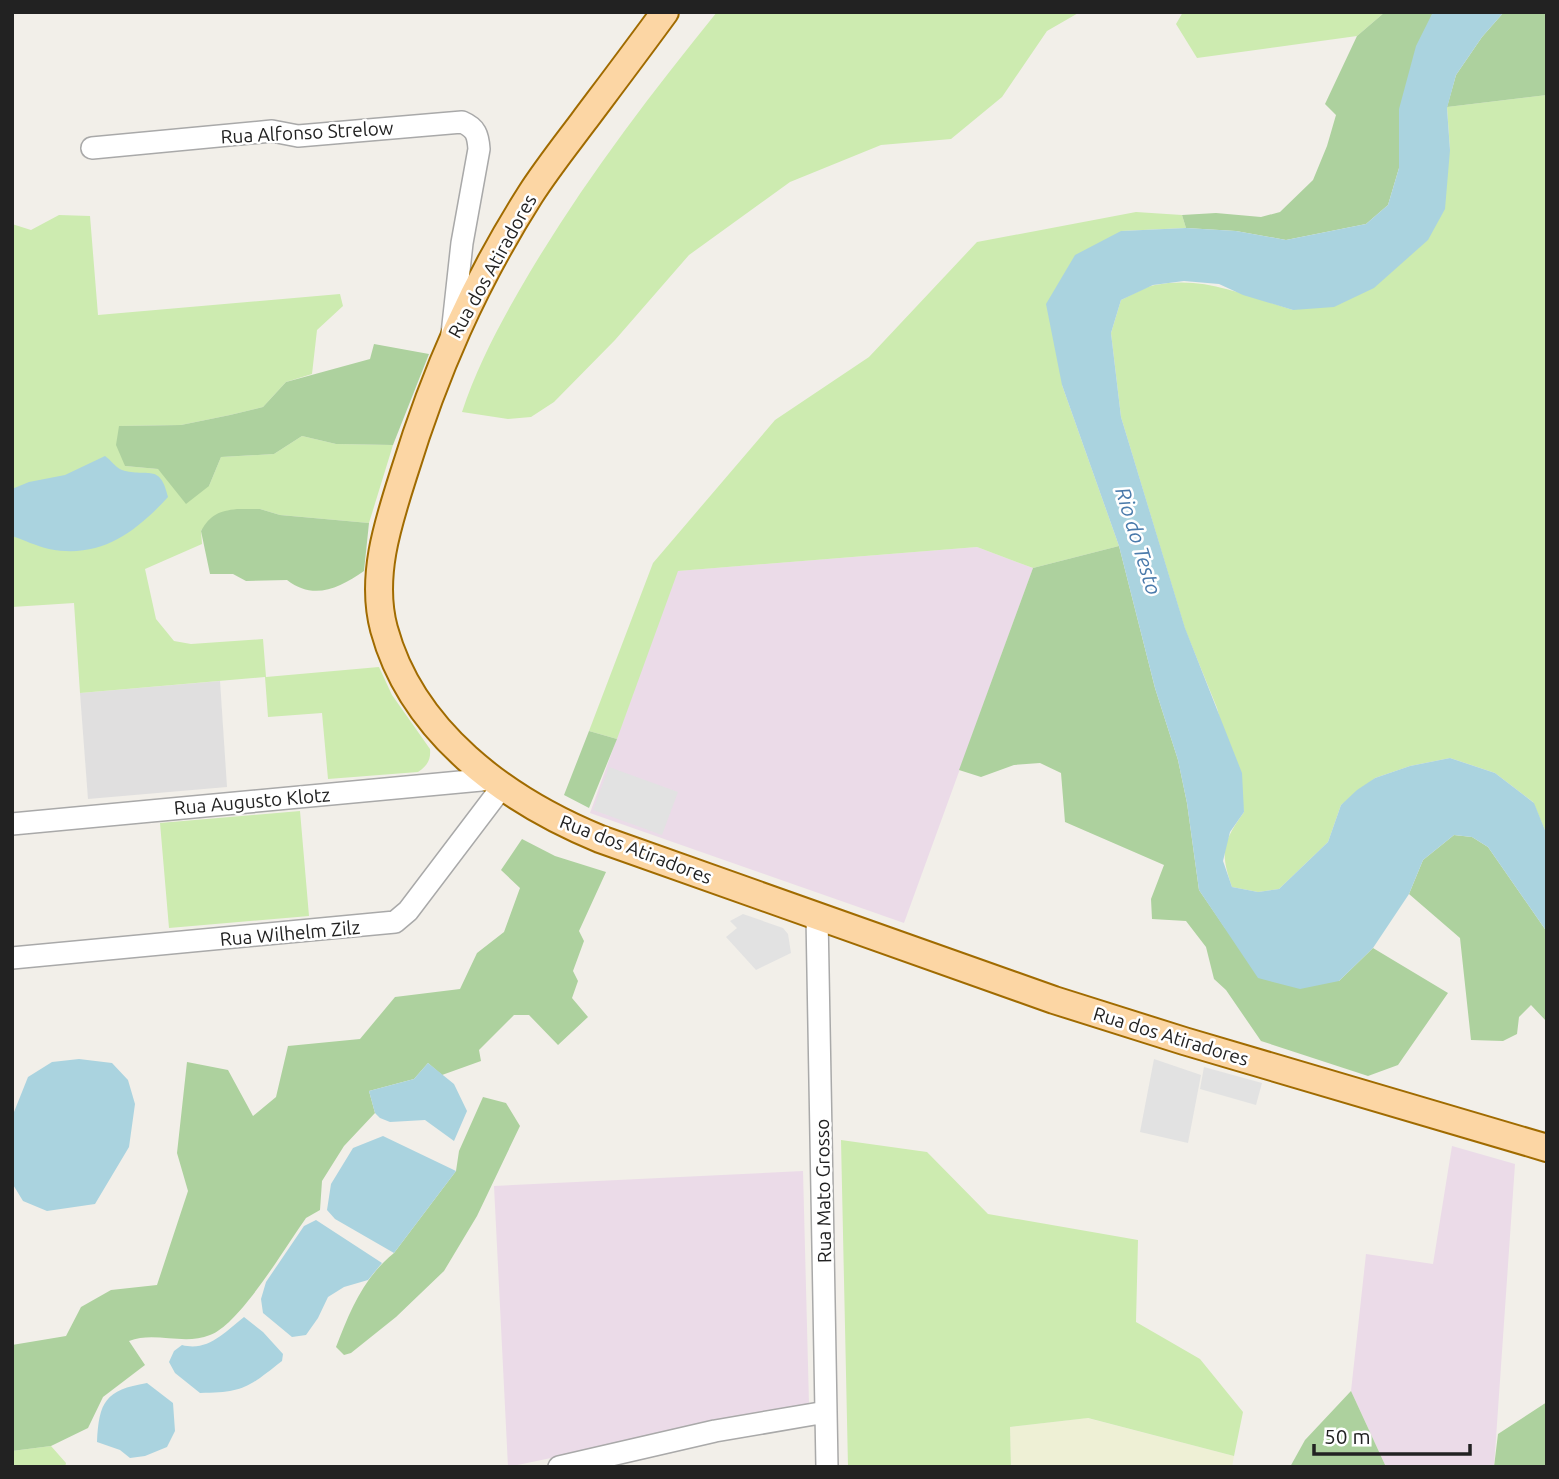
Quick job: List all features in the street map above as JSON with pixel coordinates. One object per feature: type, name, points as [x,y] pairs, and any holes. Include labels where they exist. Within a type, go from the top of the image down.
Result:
[{"type":"main road","name":"Rua dos Atiradores","points":[[665,12],[531,192],[480,281],[451,339],[413,442],[380,562],[379,588],[383,626],[394,657],[410,688],[434,724],[462,754],[497,783],[559,821],[593,836],[1005,983],[1134,1025],[1547,1148]]},
{"type":"street","name":"Rua Alfonso Strelow","points":[[92,148],[272,131],[298,136],[462,122],[472,126],[478,136],[479,149],[460,254],[451,339]]},
{"type":"street","name":"Rua Augusto Klotz","points":[[12,824],[497,783]]},
{"type":"street","name":"Rua Wilhelm Zilz","points":[[12,958],[395,922],[408,911],[497,783]]},
{"type":"street","name":"Rua Mato Grosso","points":[[817,915],[827,1467]]},
{"type":"street","points":[[559,1467],[727,1428],[827,1412]]},
{"type":"shaded area","points":[[977,547],[1033,568],[904,923],[590,813],[677,571]]},
{"type":"shaded area","points":[[220,681],[227,787],[88,799],[80,693]]},
{"type":"shaded area","points":[[609,767],[678,792],[662,835],[593,810]]},
{"type":"shaded area","points":[[743,914],[783,928],[788,934],[791,953],[756,970],[726,937],[737,928],[730,921]]},
{"type":"shaded area","points":[[1154,1059],[1201,1075],[1188,1143],[1140,1132]]},
{"type":"shaded area","points":[[1204,1067],[1262,1083],[1256,1105],[1200,1089]]},
{"type":"shaded area","points":[[1452,1146],[1515,1164],[1494,1467],[1386,1467],[1351,1391],[1366,1254],[1433,1264]]},
{"type":"shaded area","points":[[803,1171],[809,1404],[508,1467],[494,1186]]},
{"type":"green space","points":[[717,12],[1080,12],[1047,31],[1002,97],[951,139],[881,145],[790,182],[689,255],[615,340],[554,402],[531,417],[508,419],[462,412],[492,340],[551,238],[619,139]]},
{"type":"green space","points":[[1183,12],[1385,12],[1357,36],[1197,58],[1176,24]]},
{"type":"green space","points":[[1385,12],[1433,12],[1400,109],[1399,168],[1388,205],[1366,224],[1286,240],[1236,231],[1186,228],[1182,215],[1216,213],[1261,217],[1280,212],[1313,180],[1336,115],[1325,104],[1357,36]]},
{"type":"green space","points":[[1504,12],[1547,12],[1547,95],[1447,107],[1456,75],[1482,37]]},
{"type":"green space","points":[[1547,95],[1547,835],[1533,802],[1495,773],[1450,758],[1410,766],[1375,778],[1341,805],[1328,842],[1279,889],[1258,892],[1232,887],[1225,848],[1231,832],[1244,812],[1217,708],[1185,629],[1121,417],[1111,333],[1121,300],[1151,286],[1191,283],[1225,288],[1293,310],[1450,150],[1447,107]]},
{"type":"green space","points":[[1136,212],[1182,215],[1186,228],[1121,231],[1062,385],[1119,546],[1033,568],[977,547],[678,571],[617,739],[589,731],[653,563],[775,420],[869,357],[977,242]]},
{"type":"green space","points":[[59,215],[90,216],[98,315],[340,294],[343,306],[317,330],[312,374],[286,382],[263,407],[181,425],[120,426],[125,466],[158,469],[209,486],[221,457],[274,454],[302,436],[336,444],[393,445],[369,523],[280,515],[260,509],[201,530],[202,544],[145,569],[156,619],[174,641],[191,644],[263,639],[266,677],[379,667],[392,695],[430,749],[428,762],[418,772],[328,779],[322,713],[268,717],[265,677],[80,693],[74,603],[12,607],[12,224],[31,230]]},
{"type":"green space","points":[[374,344],[429,354],[393,445],[336,444],[302,436],[274,454],[221,457],[209,486],[186,504],[158,469],[125,466],[116,445],[119,426],[181,425],[263,407],[286,382],[370,359]]},
{"type":"green space","points":[[237,509],[260,509],[280,515],[369,523],[364,571],[336,587],[317,591],[307,590],[287,580],[246,581],[233,574],[210,574],[201,531],[216,515]]},
{"type":"green space","points":[[1119,546],[1155,688],[1178,760],[1199,890],[1225,928],[1339,981],[1373,948],[1448,993],[1398,1065],[1368,1076],[1261,1041],[1226,990],[1214,979],[1206,947],[1186,921],[1152,919],[1151,899],[1164,865],[1065,822],[1061,773],[1040,763],[1014,765],[981,777],[959,770],[1033,568]]},
{"type":"green space","points":[[589,731],[617,739],[589,808],[564,795]]},
{"type":"green space","points":[[300,811],[309,916],[169,928],[160,823]]},
{"type":"green space","points":[[1454,835],[1472,837],[1488,847],[1547,932],[1547,1022],[1531,1005],[1519,1017],[1517,1034],[1503,1041],[1471,1040],[1460,938],[1409,894],[1423,860]]},
{"type":"green space","points":[[522,839],[555,856],[606,872],[579,931],[584,941],[573,971],[578,981],[572,998],[588,1017],[558,1045],[529,1015],[514,1015],[479,1050],[481,1061],[442,1075],[428,1063],[414,1079],[369,1091],[375,1113],[344,1146],[322,1181],[320,1210],[306,1218],[262,1283],[235,1316],[222,1328],[200,1338],[149,1337],[129,1341],[145,1365],[103,1397],[88,1428],[51,1446],[12,1451],[12,1345],[66,1336],[81,1307],[111,1290],[157,1285],[188,1191],[177,1153],[187,1062],[228,1070],[253,1116],[276,1097],[288,1046],[360,1039],[395,997],[460,989],[477,953],[504,932],[520,888],[501,870]]},
{"type":"green space","points":[[483,1097],[506,1103],[520,1126],[477,1216],[444,1271],[396,1317],[351,1353],[344,1355],[336,1347],[359,1296],[374,1273],[394,1253],[456,1171],[459,1151]]},
{"type":"green space","points":[[841,1140],[927,1152],[988,1214],[1138,1240],[1136,1322],[1200,1359],[1243,1412],[1234,1456],[1088,1418],[1010,1427],[1011,1467],[848,1467]]},
{"type":"green space","points":[[1351,1391],[1386,1467],[1290,1467],[1305,1440]]},
{"type":"green space","points":[[1547,1402],[1547,1467],[1494,1467],[1498,1434]]},
{"type":"green space","points":[[1087,1418],[1234,1456],[1232,1467],[1011,1467],[1010,1427]]},
{"type":"green space","points":[[51,1446],[66,1463],[65,1467],[12,1467],[12,1451]]},
{"type":"water","name":"Rio do Testo","points":[[1433,12],[1504,12],[1482,37],[1456,75],[1447,108],[1450,150],[1445,209],[1428,240],[1374,288],[1334,307],[1293,310],[1243,295],[1219,284],[1184,281],[1153,285],[1121,300],[1111,333],[1121,417],[1185,628],[1242,773],[1244,812],[1230,832],[1223,861],[1232,887],[1258,892],[1279,889],[1328,842],[1341,805],[1357,790],[1375,778],[1410,766],[1450,758],[1495,773],[1534,803],[1547,835],[1547,932],[1488,847],[1472,837],[1454,835],[1423,860],[1409,894],[1373,948],[1339,981],[1300,989],[1258,978],[1199,890],[1178,760],[1155,688],[1119,546],[1062,385],[1046,304],[1075,255],[1121,231],[1186,228],[1236,231],[1286,240],[1366,224],[1388,205],[1399,168],[1399,109],[1416,46]]},
{"type":"water","points":[[105,456],[122,470],[157,475],[165,486],[168,497],[129,532],[100,546],[84,550],[49,549],[12,536],[12,489],[29,482],[65,475]]},
{"type":"water","points":[[79,1059],[112,1063],[128,1080],[135,1104],[129,1147],[95,1204],[47,1211],[23,1201],[12,1183],[12,1117],[28,1077],[52,1062]]},
{"type":"water","points":[[428,1063],[454,1084],[467,1111],[454,1141],[425,1120],[390,1122],[375,1113],[369,1091],[414,1079]]},
{"type":"water","points":[[383,1136],[456,1171],[394,1253],[335,1219],[327,1210],[331,1184],[353,1148]]},
{"type":"water","points":[[316,1220],[382,1263],[368,1280],[344,1287],[328,1297],[306,1335],[292,1337],[263,1313],[261,1299],[266,1282],[304,1226]]},
{"type":"water","points":[[244,1317],[263,1332],[283,1354],[282,1361],[253,1383],[226,1392],[200,1393],[175,1373],[169,1362],[174,1351],[182,1345],[200,1346],[208,1343]]},
{"type":"water","points":[[147,1383],[173,1403],[175,1431],[167,1447],[145,1456],[130,1458],[120,1450],[97,1442],[100,1417],[107,1400],[122,1390]]}]
